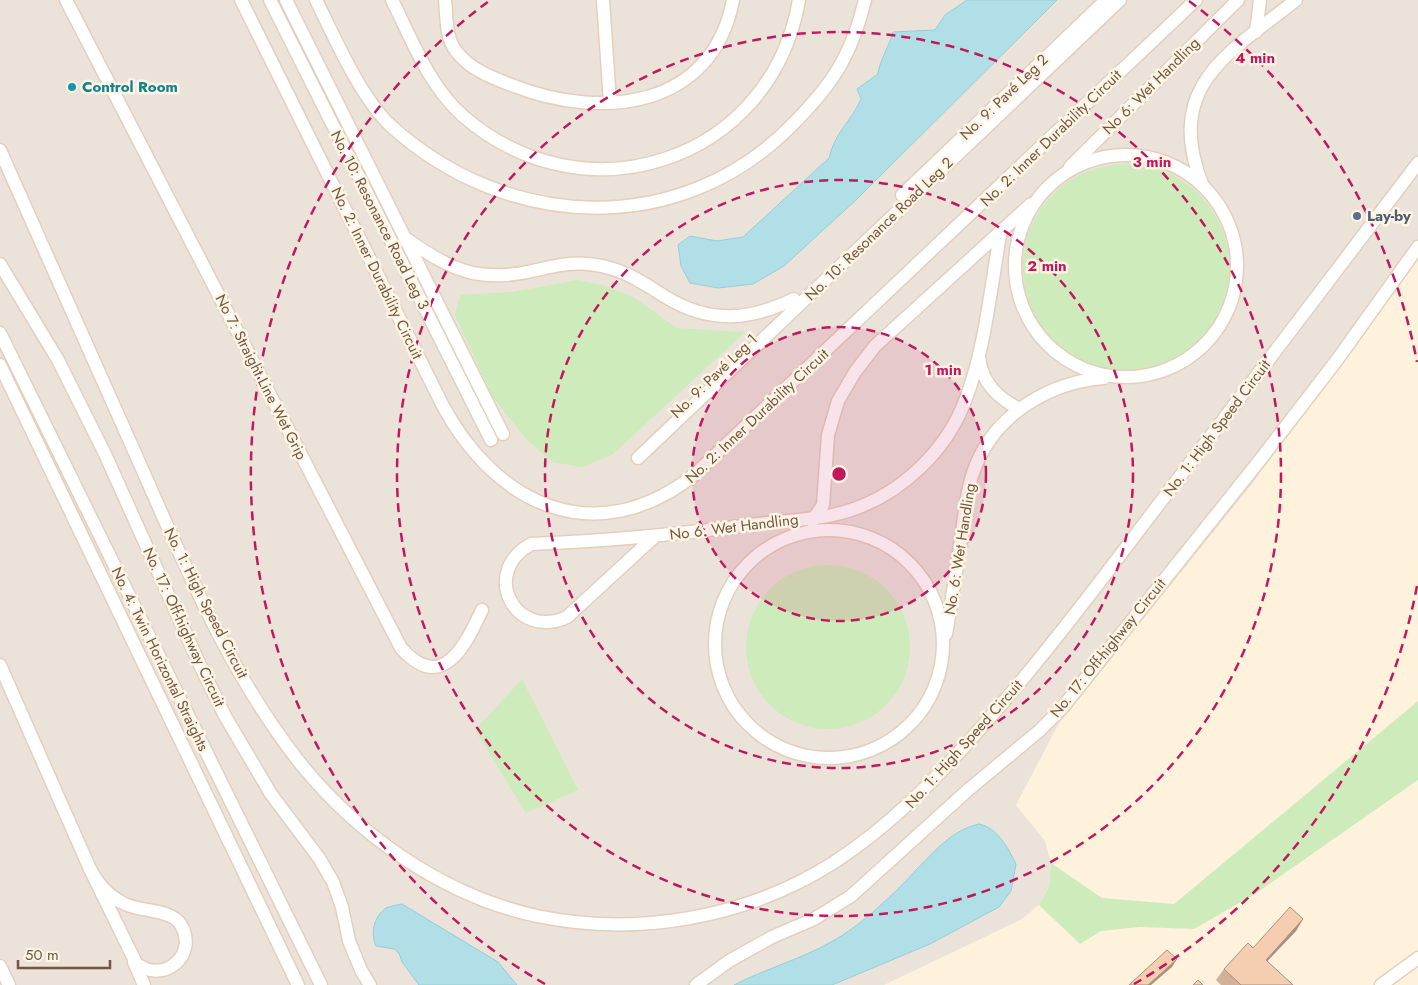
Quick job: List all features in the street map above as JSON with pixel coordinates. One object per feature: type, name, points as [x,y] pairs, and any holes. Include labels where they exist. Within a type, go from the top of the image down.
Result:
[{"type":"street","name":"No 7: Straight Line Wet Grip","points":[[66,0],[401,648],[419,666],[431,667],[448,663],[465,643],[482,610]]},
{"type":"street","name":"No. 2: Inner Durability Circuit","points":[[241,0],[442,404],[466,445],[496,477],[526,497],[560,508],[596,513],[616,511],[651,501],[669,493],[694,475],[1196,0]]},
{"type":"street","name":"No. 10: Resonance Road Leg 3","points":[[270,0],[491,440]]},
{"type":"street","points":[[286,0],[503,434]]},
{"type":"street","points":[[316,0],[348,63],[372,102],[390,125],[412,144],[441,163],[497,190],[549,204],[601,208],[636,206],[689,193],[730,173],[765,150],[815,102],[834,77],[854,40],[865,0]]},
{"type":"street","points":[[392,0],[435,83],[461,114],[499,142],[522,153],[560,165],[598,170],[648,164],[684,152],[718,133],[736,118],[759,93],[782,56],[790,37],[799,0]]},
{"type":"street","points":[[445,0],[448,33],[451,43],[461,57],[474,68],[506,83],[551,99],[573,102],[640,100],[660,94],[694,74],[719,43],[727,26],[733,0]]},
{"type":"street","points":[[603,0],[610,102]]},
{"type":"street","name":"No. 9: Pavé Leg 2","points":[[794,299],[1106,0]]},
{"type":"street","name":"No. 10: Resonance Road Leg 2","points":[[636,455],[1120,0]]},
{"type":"street","name":"No 6: Wet Handling","points":[[1065,172],[1100,157],[1139,155],[1173,164],[1202,184],[1224,212],[1236,245],[1237,280],[1228,314],[1208,343],[1180,365],[1147,377],[1112,378],[1075,366],[1044,343],[1022,310],[1014,272],[1018,234],[1036,199],[1238,0]]},
{"type":"street","points":[[1256,32],[1260,0]]},
{"type":"street","name":"No 6: Wet Handling","points":[[1202,184],[1192,155],[1189,138],[1192,116],[1204,81],[1218,62],[1296,0]]},
{"type":"street","name":"No. 1: High Speed Circuit","points":[[0,150],[204,605],[247,685],[301,763],[346,813],[398,853],[455,888],[518,912],[579,922],[609,924],[688,919],[738,907],[762,898],[788,888],[834,862],[900,814],[945,768],[996,711],[1056,637],[1418,163]]},
{"type":"street","points":[[816,517],[824,498],[828,435],[838,401],[854,372],[875,346],[1036,199]]},
{"type":"street","points":[[789,536],[816,517],[851,510],[886,494],[916,473],[945,440],[965,401],[979,352],[1001,230]]},
{"type":"street","points":[[405,238],[449,266],[467,273],[489,276],[511,275],[556,264],[577,262],[616,268],[638,279],[681,306],[704,314],[726,318],[768,311],[794,299]]},
{"type":"street","name":"No. 17: Off-highway Circuit","points":[[696,985],[729,961],[772,937],[814,919],[851,896],[968,790],[1039,732],[1062,708],[1260,460],[1337,360],[1418,247]]},
{"type":"street","name":"No. 17: Off-highway Circuit","points":[[0,264],[58,360],[105,454],[199,663],[225,716],[270,794],[319,858],[333,882],[349,941],[361,970],[370,985]]},
{"type":"street","name":"No. 9: Pavé Leg 1","points":[[636,455],[794,299]]},
{"type":"street","name":"No. 4: Twin Horizontal Straights","points":[[0,332],[321,985]]},
{"type":"street","points":[[979,352],[981,370],[999,398],[1020,409]]},
{"type":"street","name":"No. 4: Twin Horizontal Straights","points":[[0,365],[298,985]]},
{"type":"street","name":"No. 6: Wet Handling","points":[[943,654],[969,490],[976,465],[987,445],[1020,409],[1038,396],[1062,385],[1082,380],[1112,378]]},
{"type":"street","name":"No 6: Wet Handling","points":[[653,538],[567,617],[558,622],[545,622],[524,616],[511,602],[504,580],[507,568],[519,550],[531,544],[653,538],[816,517]]},
{"type":"street","name":"No 6: Wet Handling","points":[[824,529],[859,533],[895,550],[923,578],[940,615],[943,654],[933,693],[910,725],[878,748],[839,758],[800,755],[764,738],[738,714],[721,682],[715,647],[719,612],[734,580],[758,554],[789,536],[824,529]]},
{"type":"street","points":[[0,665],[90,869],[144,985]]},
{"type":"street","points":[[90,869],[100,886],[117,900],[139,909],[172,917],[178,921],[184,931],[186,943],[184,953],[178,965],[170,970],[157,973],[144,970],[129,951]]},
{"type":"street","points":[[1380,985],[1418,958]]},
{"type":"street","points":[[0,966],[9,985]]},
{"type":"shaded area","points":[[0,0],[1418,0],[1418,247],[1252,484],[1058,725],[1016,805],[1045,841],[1051,863],[1049,887],[1039,905],[1022,919],[884,985],[3,985],[0,979]]},
{"type":"green space","points":[[1116,164],[1136,164],[1156,168],[1175,176],[1192,187],[1206,201],[1217,218],[1225,237],[1229,267],[1225,297],[1217,316],[1206,333],[1192,347],[1175,358],[1156,366],[1136,370],[1116,370],[1096,366],[1077,358],[1060,347],[1046,333],[1035,316],[1027,297],[1023,277],[1023,257],[1027,237],[1035,218],[1046,201],[1060,187],[1077,176],[1096,168]]},
{"type":"green space","points":[[578,280],[606,286],[633,297],[677,328],[745,332],[612,455],[582,467],[552,462],[526,439],[492,396],[455,315],[460,295],[512,292]]},
{"type":"green space","points":[[828,565],[859,571],[886,589],[904,616],[910,647],[904,678],[886,705],[859,723],[828,729],[797,723],[770,705],[752,678],[746,647],[752,616],[770,589],[797,571]]},
{"type":"green space","points":[[522,679],[578,790],[526,813],[475,730]]},
{"type":"green space","points":[[1418,701],[1418,780],[1255,894],[1194,929],[1140,927],[1101,931],[1080,944],[1039,905],[1049,887],[1051,863],[1102,898],[1174,904]]},
{"type":"water","points":[[967,0],[1057,0],[857,199],[784,266],[753,284],[718,288],[690,283],[681,266],[678,245],[690,236],[717,241],[743,237],[829,158],[835,141],[861,99],[857,89],[878,74],[893,32],[935,30],[945,15]]},
{"type":"water","points":[[979,824],[986,826],[1002,839],[1016,864],[1011,891],[999,907],[930,944],[832,985],[734,985],[808,954],[842,935],[899,888],[945,841],[969,827]]},
{"type":"water","points":[[402,904],[498,962],[517,985],[419,985],[402,962],[399,953],[394,949],[376,946],[374,941],[374,926],[382,911],[386,908]]},
{"type":"building","points":[[1290,907],[1303,919],[1266,960],[1293,985],[1241,985],[1224,969],[1248,943],[1253,948]]},
{"type":"building","points":[[1167,950],[1177,959],[1148,985],[1129,985]]},
{"type":"building","points":[[1198,980],[1203,985],[1193,985]]},
{"type":"place","name":"Control Room","points":[[72,87]]},
{"type":"place","name":"Lay-by","points":[[1357,216]]}]
